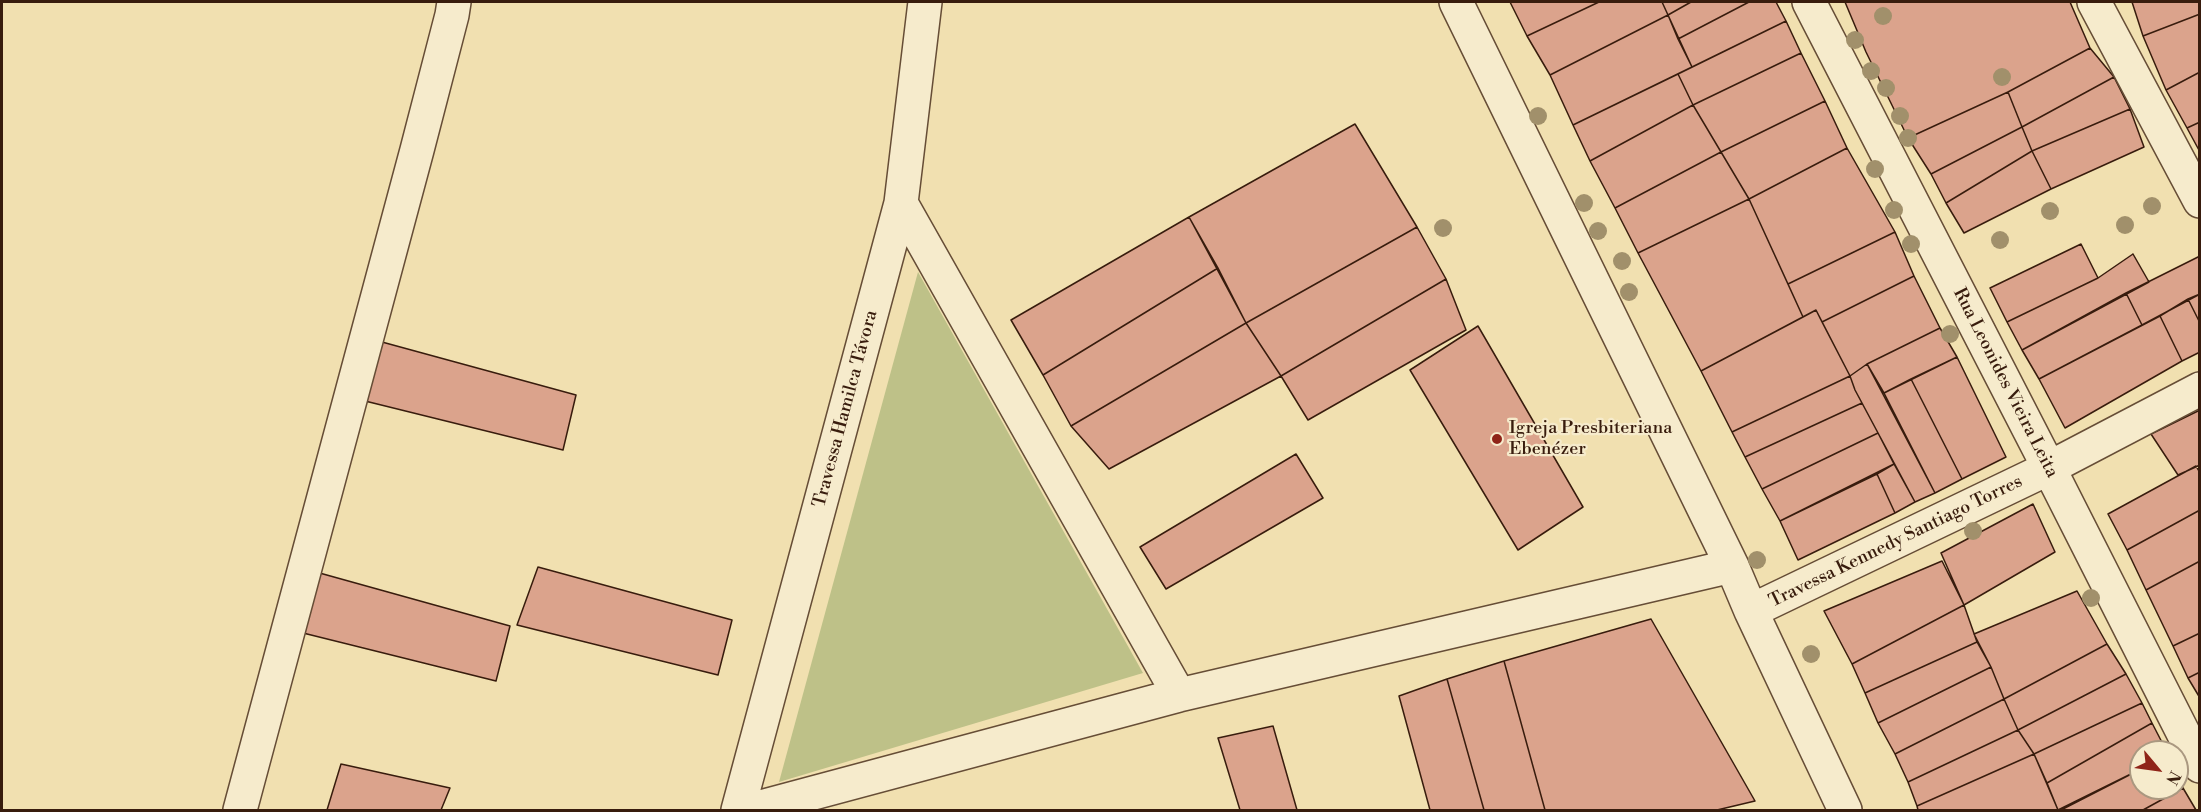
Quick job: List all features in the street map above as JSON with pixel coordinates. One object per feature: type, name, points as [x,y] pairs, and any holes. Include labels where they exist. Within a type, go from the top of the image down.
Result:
[{"type":"street","points":[[240,810],[420,139],[454,2]]},
{"type":"street","name":"Travessa Hamilca Távora","points":[[738,810],[901,203],[925,2]]},
{"type":"street","points":[[1456,2],[1732,566],[1845,810]]},
{"type":"street","name":"Rua Leonides Vieira Leita","points":[[1809,2],[2049,468],[2199,766]]},
{"type":"street","points":[[2094,2],[2199,201]]},
{"type":"street","points":[[901,203],[1179,695]]},
{"type":"street","name":"Travessa Kennedy Santiago Torres","points":[[1751,611],[2049,468],[2199,389]]},
{"type":"street","points":[[750,810],[1179,695],[1732,566]]},
{"type":"green space","points":[[918,272],[1143,673],[779,782]]},
{"type":"building","points":[[1510,2],[1599,2],[1527,36]]},
{"type":"building","points":[[1599,2],[1662,2],[1668,15],[1550,75],[1527,36]]},
{"type":"building","points":[[1662,2],[1691,2],[1668,15]]},
{"type":"building","points":[[1691,2],[1749,2],[1678,39],[1668,15]]},
{"type":"building","points":[[1749,2],[1776,2],[1786,21],[1692,67],[1678,39]]},
{"type":"building","points":[[1845,2],[2070,2],[2090,48],[2008,92],[1908,138],[1866,52]]},
{"type":"building","points":[[2132,2],[2200,2],[2200,14],[2143,36]]},
{"type":"building","points":[[2200,14],[2200,72],[2166,90],[2143,36]]},
{"type":"building","points":[[1668,15],[1692,67],[1573,125],[1550,75]]},
{"type":"building","points":[[1786,21],[1801,53],[1693,105],[1678,74]]},
{"type":"building","points":[[2090,48],[2114,77],[2022,127],[2008,92]]},
{"type":"building","points":[[1801,53],[1825,101],[1721,152],[1693,105]]},
{"type":"building","points":[[2200,72],[2200,122],[2187,128],[2166,90]]},
{"type":"building","points":[[1678,74],[1693,105],[1590,161],[1573,125]]},
{"type":"building","points":[[2114,77],[2130,109],[2032,151],[2022,127]]},
{"type":"building","points":[[2008,92],[2022,127],[1931,174],[1908,138]]},
{"type":"building","points":[[1825,101],[1847,148],[1749,199],[1721,152]]},
{"type":"building","points":[[1693,105],[1721,152],[1615,208],[1590,161]]},
{"type":"building","points":[[2130,109],[2144,147],[2051,189],[2032,151]]},
{"type":"building","points":[[2200,122],[2200,152],[2187,128]]},
{"type":"building","points":[[1355,124],[1417,227],[1246,323],[1189,217]]},
{"type":"building","points":[[2022,127],[2032,151],[1946,203],[1931,174]]},
{"type":"building","points":[[1847,148],[1895,232],[1788,284],[1749,199]]},
{"type":"building","points":[[2032,151],[2051,189],[1964,233],[1946,203]]},
{"type":"building","points":[[1721,152],[1749,199],[1638,253],[1615,208]]},
{"type":"building","points":[[1749,199],[1803,317],[1701,371],[1638,253]]},
{"type":"building","points":[[1189,217],[1218,268],[1043,375],[1011,320]]},
{"type":"building","points":[[1417,227],[1446,279],[1281,376],[1246,323]]},
{"type":"building","points":[[1895,232],[1914,276],[1822,322],[1816,310],[1803,317],[1788,284]]},
{"type":"building","points":[[2081,244],[2098,278],[2007,322],[1990,288]]},
{"type":"building","points":[[2133,254],[2149,282],[2022,350],[2007,322],[2098,278]]},
{"type":"building","points":[[2200,256],[2200,294],[2142,325],[2126,293]]},
{"type":"building","points":[[1218,268],[1246,323],[1071,426],[1043,375]]},
{"type":"building","points":[[1914,276],[1940,328],[1867,364],[1850,376],[1822,322]]},
{"type":"building","points":[[1446,279],[1466,330],[1308,420],[1281,376]]},
{"type":"building","points":[[2126,293],[2142,325],[2039,379],[2022,350]]},
{"type":"building","points":[[2200,294],[2200,323],[2188,299]]},
{"type":"building","points":[[2188,299],[2200,323],[2200,352],[2182,361],[2160,316]]},
{"type":"building","points":[[1816,310],[1850,376],[1732,432],[1701,371]]},
{"type":"building","points":[[2160,316],[2182,361],[2065,428],[2039,379]]},
{"type":"building","points":[[1246,323],[1281,376],[1109,469],[1071,426]]},
{"type":"building","name":"Igreja Presbiteriana Ebenézer","points":[[1478,326],[1583,507],[1518,550],[1410,370]]},
{"type":"building","points":[[1940,328],[1957,357],[1884,393],[1867,364]]},
{"type":"building","points":[[382,342],[576,395],[563,450],[361,400]]},
{"type":"building","points":[[1957,357],[2006,457],[1962,479],[1911,379]]},
{"type":"building","points":[[1867,364],[1935,493],[1915,502],[1855,390],[1850,376]]},
{"type":"building","points":[[1850,376],[1862,403],[1745,457],[1732,432]]},
{"type":"building","points":[[1911,379],[1962,479],[1935,493],[1884,393]]},
{"type":"building","points":[[1862,403],[1878,433],[1762,489],[1745,457]]},
{"type":"building","points":[[2200,410],[2200,465],[2178,475],[2151,434]]},
{"type":"building","points":[[1878,433],[1894,464],[1780,521],[1762,489]]},
{"type":"building","points":[[1296,454],[1323,498],[1166,589],[1140,547]]},
{"type":"building","points":[[1894,464],[1915,502],[1895,513],[1877,474]]},
{"type":"building","points":[[2196,466],[2200,473],[2200,510],[2127,550],[2108,514]]},
{"type":"building","points":[[1877,474],[1895,513],[1798,560],[1780,521]]},
{"type":"building","points":[[2033,504],[2055,552],[1964,605],[1941,553]]},
{"type":"building","points":[[2200,510],[2200,561],[2146,590],[2127,550]]},
{"type":"building","points":[[1942,561],[1964,605],[1852,664],[1824,611]]},
{"type":"building","points":[[2200,561],[2200,633],[2173,646],[2146,590]]},
{"type":"building","points":[[538,567],[732,620],[718,675],[517,625]]},
{"type":"building","points":[[316,572],[510,626],[496,681],[295,631]]},
{"type":"building","points":[[2077,591],[2107,644],[2004,699],[1974,634]]},
{"type":"building","points":[[1964,605],[1977,642],[1865,693],[1852,664]]},
{"type":"building","points":[[1651,619],[1755,801],[1717,810],[1545,810],[1504,661]]},
{"type":"building","points":[[2200,633],[2200,672],[2188,678],[2173,646]]},
{"type":"building","points":[[1977,642],[1991,667],[1878,723],[1865,693]]},
{"type":"building","points":[[2107,644],[2126,674],[2018,730],[2004,699]]},
{"type":"building","points":[[1504,661],[1545,810],[1484,810],[1447,679]]},
{"type":"building","points":[[1991,667],[2004,699],[1895,754],[1878,723]]},
{"type":"building","points":[[2200,672],[2200,698],[2188,678]]},
{"type":"building","points":[[2126,674],[2142,703],[2034,754],[2018,730]]},
{"type":"building","points":[[1447,679],[1484,810],[1430,810],[1399,696]]},
{"type":"building","points":[[2004,699],[2018,730],[1908,782],[1895,754]]},
{"type":"building","points":[[2142,703],[2152,723],[2047,783],[2034,754]]},
{"type":"building","points":[[2152,723],[2161,740],[2129,740],[2129,775],[2058,810],[2047,783]]},
{"type":"building","points":[[1273,726],[1297,810],[1240,810],[1218,738]]},
{"type":"building","points":[[2018,730],[2034,754],[1917,806],[1908,782]]},
{"type":"building","points":[[2034,754],[2058,810],[1918,810],[1917,806]]},
{"type":"building","points":[[341,764],[450,788],[441,810],[327,810]]},
{"type":"building","points":[[2129,775],[2129,800],[2161,800],[2143,810],[2061,810]]},
{"type":"building","points":[[2189,798],[2196,810],[2143,810],[2161,800],[2189,800]]},
{"type":"place","name":"Igreja Presbiteriana Ebenézer","points":[[1497,439]]}]
